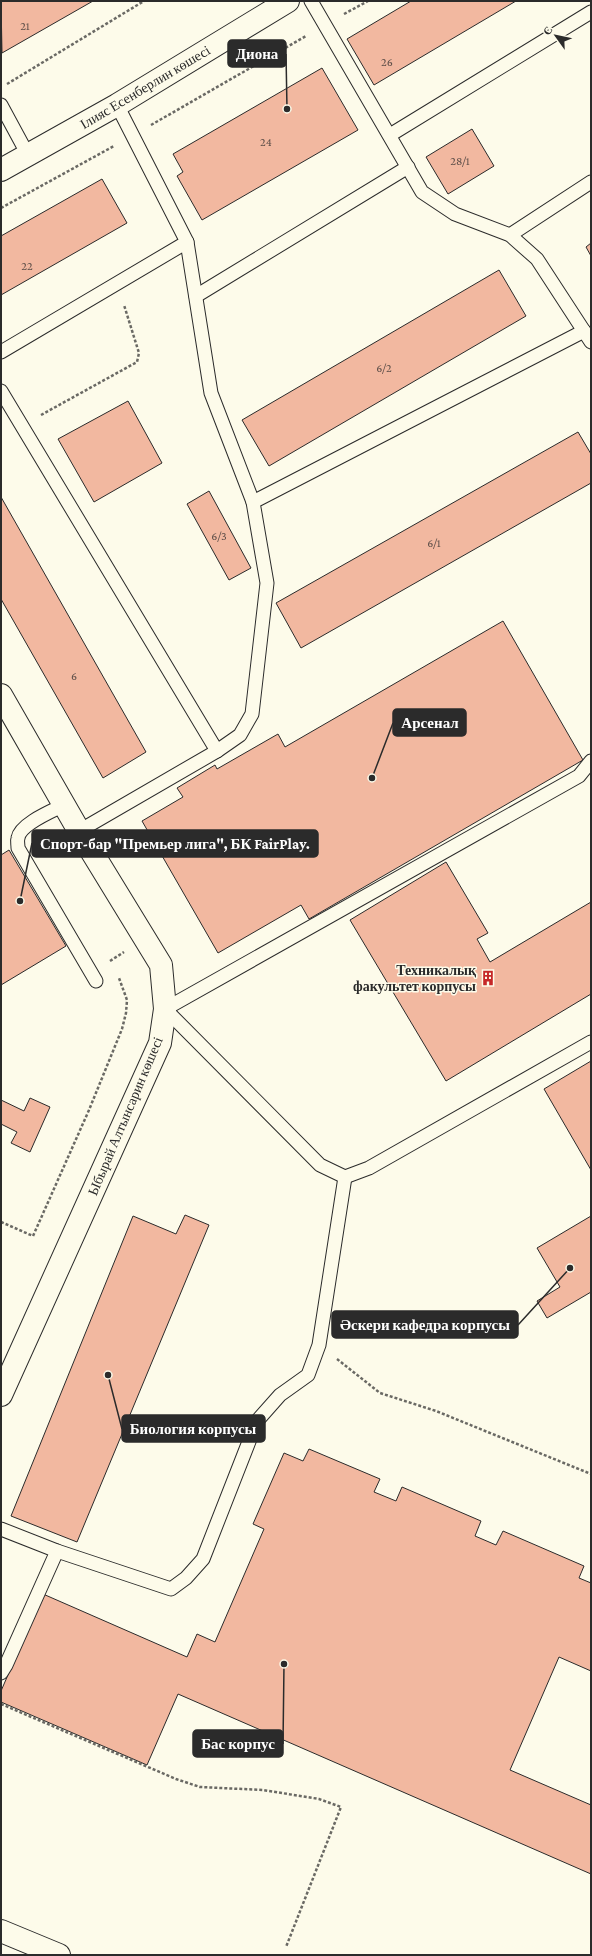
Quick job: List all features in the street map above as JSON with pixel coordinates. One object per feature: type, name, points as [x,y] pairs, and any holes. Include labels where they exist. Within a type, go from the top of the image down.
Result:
[{"type":"street","name":"Ілияс Есенберлин көшесі","points":[[1,170],[117,105],[288,1]]},
{"type":"street","name":"Ыбырай Алтынсарин көшесі","points":[[1,695],[79,831],[161,965],[165,1009],[160,1043],[1,1395]]},
{"type":"street","points":[[1,1932],[59,1955]]},
{"type":"lane","points":[[253,502],[588,337],[537,259],[510,234],[455,214],[422,192],[311,1]]},
{"type":"lane","points":[[390,135],[591,12]]},
{"type":"lane","points":[[1,105],[28,155]]},
{"type":"lane","points":[[79,831],[217,751],[240,735],[252,714],[268,583],[253,502],[211,393],[187,242],[117,105]]},
{"type":"lane","points":[[196,296],[408,166]]},
{"type":"lane","points":[[510,234],[591,182]]},
{"type":"lane","points":[[1,352],[187,242]]},
{"type":"lane","points":[[1,391],[217,751]]},
{"type":"lane","points":[[591,761],[579,776],[165,1009],[320,1165],[345,1177],[369,1168],[591,1042]]},
{"type":"lane","points":[[64,805],[28,825],[22,830],[18,837],[18,848],[96,981]]},
{"type":"lane","points":[[1,1528],[57,1551],[171,1590],[186,1578],[203,1559],[257,1421],[280,1395],[308,1375],[319,1345],[345,1177]]},
{"type":"lane","points":[[1,1673],[6,1666],[57,1551]]},
{"type":"path","points":[[1,87],[144,1]]},
{"type":"path","points":[[1,208],[132,136],[368,1]]},
{"type":"path","points":[[22,426],[137,362],[139,353],[117,283]]},
{"type":"path","points":[[113,966],[109,960],[145,940]]},
{"type":"path","points":[[1,1222],[33,1236],[89,1110],[122,1029],[126,1013],[127,1000],[116,972]]},
{"type":"path","points":[[319,1345],[380,1393],[436,1411],[591,1474]]},
{"type":"path","points":[[1,1704],[176,1779],[200,1787],[270,1792],[318,1799],[341,1807],[286,1947]]},
{"type":"building","points":[[1,1],[93,1],[2,53]]},
{"type":"building","points":[[411,1],[516,1],[374,85],[347,39]]},
{"type":"building","points":[[322,68],[358,130],[202,220],[177,176],[183,172],[173,154]]},
{"type":"building","points":[[472,129],[494,166],[448,194],[426,157]]},
{"type":"building","points":[[102,179],[127,223],[1,295],[1,236]]},
{"type":"building","points":[[591,243],[591,256],[586,247]]},
{"type":"building","points":[[499,270],[526,316],[269,466],[242,420]]},
{"type":"building","points":[[128,401],[162,463],[94,502],[58,439]]},
{"type":"building","points":[[578,432],[591,454],[591,483],[301,648],[276,603]]},
{"type":"building","points":[[209,491],[251,568],[229,580],[187,504]]},
{"type":"building","points":[[1,497],[146,752],[103,778],[1,599]]},
{"type":"building","points":[[503,621],[583,760],[309,919],[301,905],[218,953],[142,821],[183,797],[177,788],[215,765],[217,769],[278,734],[285,747]]},
{"type":"building","points":[[9,850],[66,946],[1,985],[1,855]]},
{"type":"building","name":"Техникалық факультет корпусы","points":[[446,862],[488,933],[477,939],[490,962],[591,902],[591,994],[446,1081],[350,920]]},
{"type":"building","points":[[591,1061],[591,1170],[544,1089]]},
{"type":"building","points":[[30,1098],[50,1107],[30,1152],[11,1143],[17,1132],[1,1124],[1,1100],[24,1111]]},
{"type":"building","points":[[185,1215],[209,1225],[77,1542],[11,1516],[133,1216],[176,1234]]},
{"type":"building","points":[[591,1216],[591,1292],[547,1318],[537,1301],[560,1287],[537,1248]]},
{"type":"building","points":[[309,1449],[380,1479],[374,1492],[396,1501],[402,1487],[481,1521],[475,1536],[496,1545],[503,1531],[584,1566],[579,1578],[591,1583],[591,1671],[559,1657],[510,1770],[591,1805],[591,1874],[178,1694],[147,1765],[1,1702],[1,1691],[43,1594],[187,1657],[197,1634],[215,1642],[264,1529],[253,1524],[284,1453],[303,1461]]},
{"type":"place","name":"Диона","points":[[287,109]]},
{"type":"place","name":"Арсенал","points":[[372,778]]},
{"type":"place","name":"Спорт-бар \"Премьер лига\", БК FairPlay.","points":[[20,901]]},
{"type":"place","name":"Техникалық факультет корпусы","points":[[488,978]]},
{"type":"place","name":"Әскери кафедра корпусы","points":[[570,1268]]},
{"type":"place","name":"Биология корпусы","points":[[108,1375]]},
{"type":"place","name":"Бас корпус","points":[[284,1664]]}]
